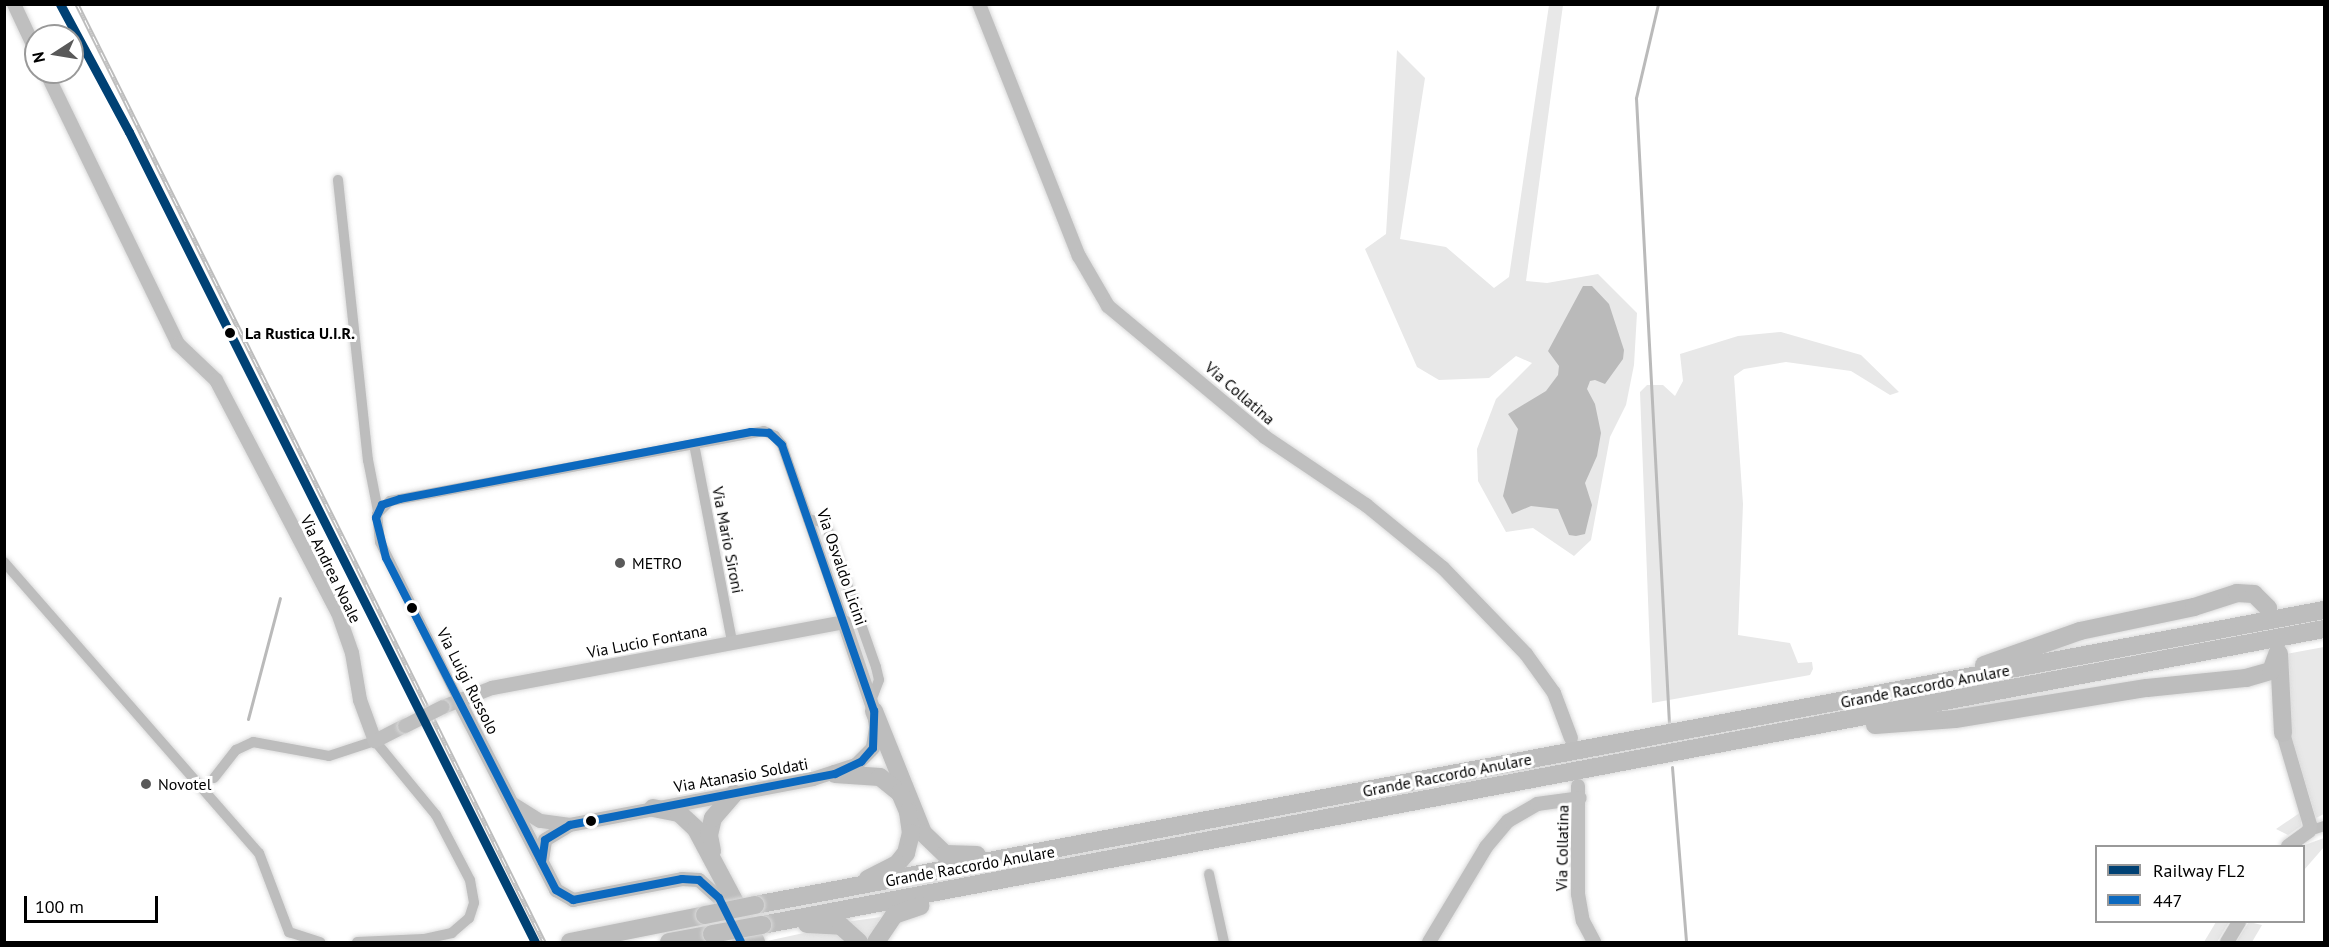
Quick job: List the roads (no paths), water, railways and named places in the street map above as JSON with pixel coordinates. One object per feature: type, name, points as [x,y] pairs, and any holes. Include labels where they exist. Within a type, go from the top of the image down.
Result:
[{"type":"highway","points":[[1923,686],[2080,631],[2194,607],[2236,593],[2254,594],[2268,608]]},
{"type":"highway","name":"Grande Raccordo Anulare","points":[[574,942],[755,905],[2325,610]]},
{"type":"highway","name":"Grande Raccordo Anulare","points":[[669,942],[1823,727],[2325,629]]},
{"type":"highway","points":[[1823,727],[1945,720],[2147,688],[2246,678],[2271,671],[2278,652],[2283,733]]},
{"type":"highway","points":[[2246,678],[2265,682],[2276,690],[2283,733]]},
{"type":"highway","points":[[873,706],[917,822],[938,849],[954,856],[970,856],[1062,849]]},
{"type":"highway","points":[[818,894],[851,885],[897,864],[910,840],[908,813],[894,786],[869,773],[835,774]]},
{"type":"highway","points":[[715,861],[711,824],[734,794]]},
{"type":"highway","points":[[653,808],[684,816],[715,861],[756,942]]},
{"type":"highway","points":[[876,942],[897,913],[1010,879]]},
{"type":"highway","points":[[767,924],[837,925],[847,929],[859,942]]},
{"type":"street","points":[[14,4],[24,25]]},
{"type":"street","name":"Via Collatina","points":[[979,4],[1079,256],[1108,306],[1265,437],[1366,505],[1443,568],[1539,672],[1557,699],[1571,738]]},
{"type":"street","name":"Via Andrea Noale","points":[[52,84],[178,344],[216,380],[338,613],[352,652],[360,700],[375,741],[436,815],[470,880],[474,903],[469,918],[452,933],[424,939],[357,942]]},
{"type":"street","name":"Via Luigi Russolo","points":[[338,180],[368,460],[378,511],[376,528],[383,550],[556,890],[573,900],[682,879],[699,880],[717,894],[741,942]]},
{"type":"street","name":"Via Osvaldo Licini","points":[[694,444],[758,431],[775,436],[782,445],[873,706]]},
{"type":"street","points":[[378,511],[384,504],[400,499],[694,444]]},
{"type":"street","name":"Via Mario Sironi","points":[[694,444],[732,642]]},
{"type":"street","points":[[808,519],[821,522],[828,530],[876,667],[879,680],[873,706]]},
{"type":"street","points":[[4,562],[259,853],[289,932],[320,942]]},
{"type":"street","name":"Via Lucio Fontana","points":[[375,741],[458,699],[492,688],[844,622]]},
{"type":"street","name":"Via Atanasio Soldati","points":[[513,804],[540,821],[570,825],[835,774],[861,762],[873,748],[873,706]]},
{"type":"street","points":[[2283,733],[2310,822],[2309,831]]},
{"type":"street","points":[[214,778],[236,750],[253,742],[329,756],[375,741]]},
{"type":"street","name":"Via Collatina","points":[[1430,942],[1486,847],[1508,821],[1537,804],[1579,792],[1578,894],[1583,921],[1594,942]]},
{"type":"street","name":"Via Atanasio Soldati","points":[[542,862],[545,840],[570,825]]},
{"type":"street","points":[[2289,845],[2309,831],[2325,826]]},
{"type":"street","points":[[1209,874],[1224,942]]},
{"type":"street","points":[[2227,942],[2238,923]]},
{"type":"waterway","points":[[1658,4],[1636,98],[1669,723]]},
{"type":"waterway","points":[[248,719],[280,598]]},
{"type":"waterway","points":[[1672,767],[1686,942]]},
{"type":"railway","points":[[77,4],[544,942]]},
{"type":"rail line","name":"FL2","points":[[60,4],[129,132],[535,942]]},
{"type":"place","name":"La Rustica U.I.R.","points":[[230,333]]},
{"type":"place","name":"METRO","points":[[620,563]]},
{"type":"place","name":"Novotel","points":[[146,784]]}]
